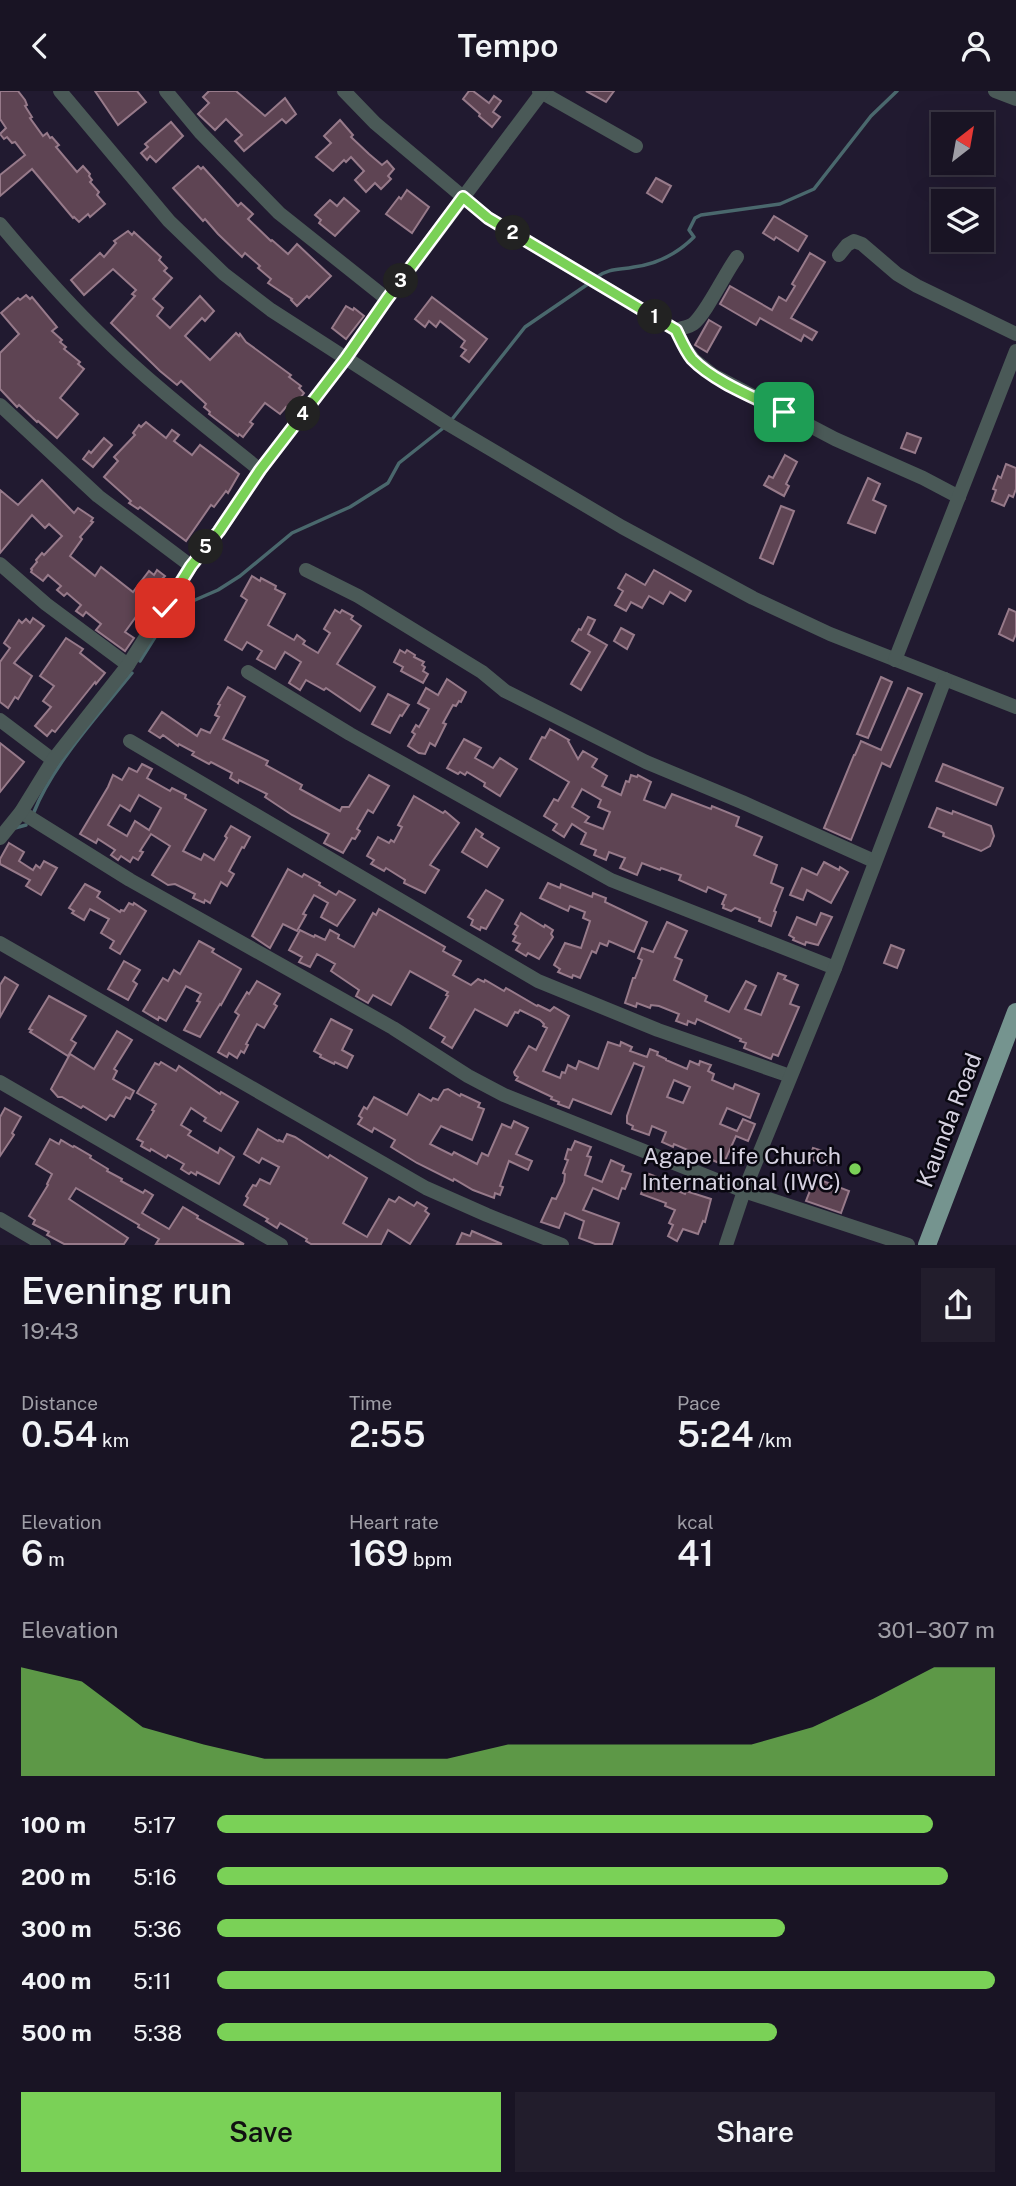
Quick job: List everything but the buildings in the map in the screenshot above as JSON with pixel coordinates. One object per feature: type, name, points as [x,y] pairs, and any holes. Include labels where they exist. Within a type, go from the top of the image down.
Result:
[{"type":"main road","name":"Kaunda Road","points":[[927,1244],[1016,1012]]},
{"type":"street","points":[[60,91],[169,221],[224,274],[271,310],[448,425],[622,527],[796,618],[1016,707]]},
{"type":"street","points":[[166,91],[200,132],[279,213],[387,299]]},
{"type":"street","points":[[344,91],[375,123],[488,218],[676,330],[684,348],[713,375],[824,433],[960,497]]},
{"type":"street","points":[[995,91],[1016,99]]},
{"type":"street","points":[[0,838],[54,760],[128,665],[191,566],[219,531],[260,470],[346,358],[541,92],[636,146]]},
{"type":"street","points":[[0,224],[39,271],[98,332],[171,399],[260,470]]},
{"type":"street","points":[[839,255],[854,241],[862,244],[897,274],[917,286],[1016,334]]},
{"type":"street","points":[[676,330],[692,325],[737,257]]},
{"type":"street","points":[[895,660],[1016,351]]},
{"type":"street","points":[[0,405],[98,496],[191,566]]},
{"type":"street","points":[[0,564],[46,604],[128,665]]},
{"type":"street","points":[[306,571],[358,596],[482,672],[505,691],[646,762],[874,860]]},
{"type":"street","points":[[248,672],[350,734],[611,880],[835,968]]},
{"type":"street","points":[[726,1244],[744,1191],[835,968],[874,860],[945,680]]},
{"type":"street","points":[[0,720],[54,760]]},
{"type":"street","points":[[130,741],[538,981],[658,1030],[790,1076]]},
{"type":"street","points":[[20,812],[130,880],[393,1028],[480,1083],[504,1095],[744,1191],[907,1244]]},
{"type":"street","points":[[0,943],[426,1188],[486,1215],[562,1244]]},
{"type":"street","points":[[0,1082],[281,1244]]},
{"type":"street","points":[[0,1220],[44,1244]]},
{"type":"waterway","points":[[597,277],[610,271],[643,266],[674,253],[694,237],[689,230],[695,218],[701,215],[780,204],[814,189],[871,116],[897,91]]},
{"type":"waterway","points":[[453,418],[525,327],[588,284]]},
{"type":"waterway","points":[[140,661],[172,610],[218,590],[240,576],[292,533],[350,507],[388,483],[399,463],[442,429]]},
{"type":"waterway","points":[[34,812],[65,758],[132,673]]},
{"type":"waterway","points":[[15,828],[26,825]]},
{"type":"place","name":"Agape Life Church International (IWC)","points":[[855,1169]]},
{"type":"route","points":[[165,608],[191,566],[219,531],[260,470],[346,358],[463,197],[488,218],[676,330],[684,348],[713,375],[784,412]]}]
